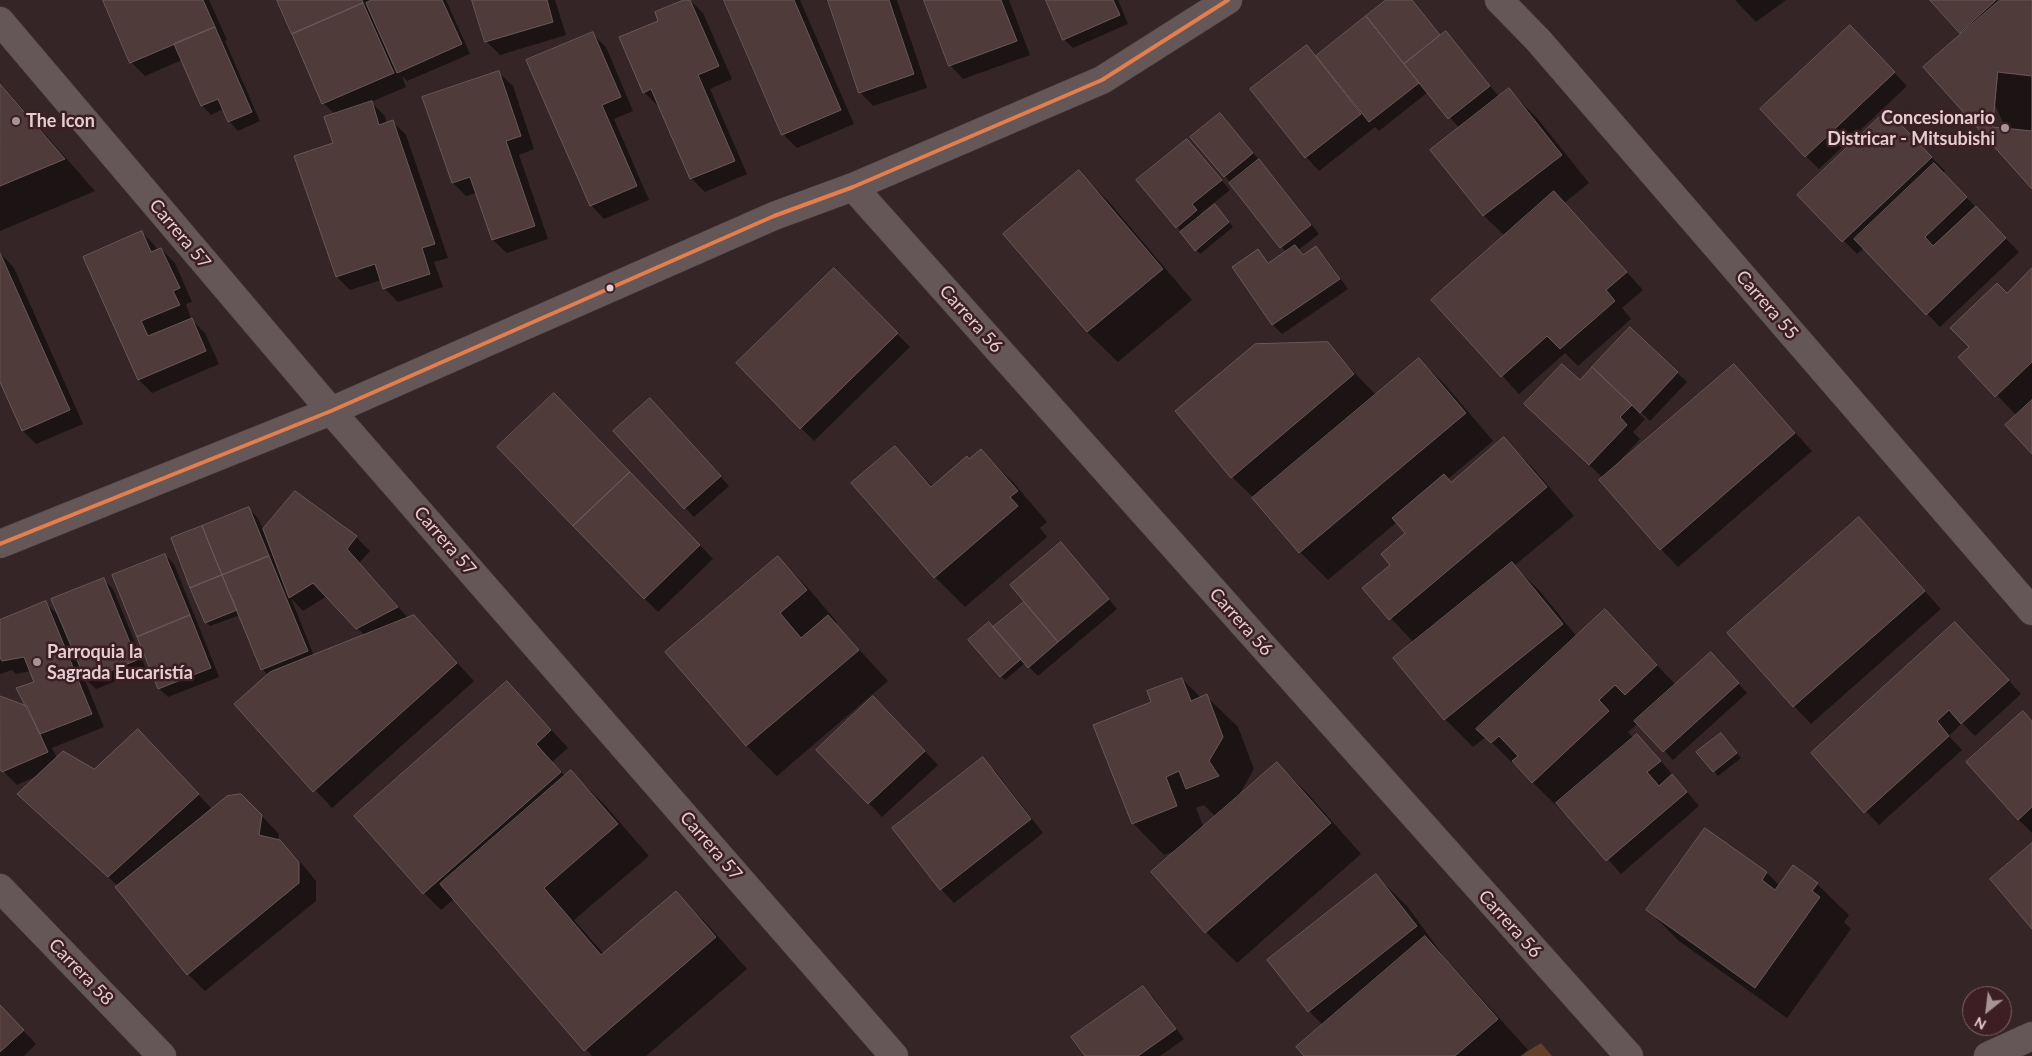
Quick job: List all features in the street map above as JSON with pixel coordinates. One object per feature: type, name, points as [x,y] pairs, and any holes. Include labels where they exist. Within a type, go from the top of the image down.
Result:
[{"type":"street","points":[[0,544],[331,411],[774,216],[853,186],[1102,80],[1228,0]]},
{"type":"street","name":"Carrera 55","points":[[1499,0],[1538,40],[2032,611]]},
{"type":"street","name":"Carrera 57","points":[[0,21],[331,411],[894,1056]]},
{"type":"street","name":"Carrera 56","points":[[853,186],[1629,1056]]},
{"type":"street","name":"Carrera 58","points":[[0,888],[162,1056]]},
{"type":"street","points":[[1988,1056],[2032,1036]]},
{"type":"shaded area","points":[[1541,1043],[1552,1056],[1520,1056]]},
{"type":"building","points":[[103,0],[203,0],[215,27],[130,63]]},
{"type":"building","points":[[277,0],[362,0],[363,3],[292,34]]},
{"type":"building","points":[[372,0],[442,0],[462,44],[397,73],[366,3]]},
{"type":"building","points":[[472,0],[547,0],[553,22],[485,42]]},
{"type":"building","points":[[684,0],[690,0],[719,66],[698,75],[735,161],[690,179],[651,89],[643,93],[619,37],[658,21],[655,12]]},
{"type":"building","points":[[724,0],[794,0],[841,110],[782,135]]},
{"type":"building","points":[[828,0],[889,0],[914,74],[859,93]]},
{"type":"building","points":[[924,0],[1001,0],[1017,41],[949,66]]},
{"type":"building","points":[[1046,0],[1113,0],[1120,15],[1063,40]]},
{"type":"building","points":[[1386,0],[1412,0],[1440,35],[1404,64],[1366,16]]},
{"type":"building","points":[[1930,0],[1996,0],[1960,33]]},
{"type":"building","name":"Concesionario Districar - Mitsubishi","points":[[2000,0],[2032,0],[2032,189],[1923,67]]},
{"type":"building","points":[[363,3],[394,73],[322,104],[292,34]]},
{"type":"building","points":[[1366,16],[1419,83],[1369,122],[1316,56]]},
{"type":"building","points":[[1850,25],[1895,72],[1805,157],[1760,109]]},
{"type":"building","points":[[215,27],[252,112],[228,122],[218,99],[201,106],[174,44]]},
{"type":"building","points":[[1446,31],[1490,86],[1448,119],[1404,64]]},
{"type":"building","points":[[593,32],[621,97],[602,105],[637,186],[590,206],[526,60]]},
{"type":"building","points":[[1307,45],[1361,114],[1305,158],[1250,89]]},
{"type":"building","points":[[499,71],[521,136],[506,141],[535,226],[492,240],[470,177],[452,183],[422,97]]},
{"type":"building","points":[[1998,72],[2032,76],[2032,131],[1993,127]]},
{"type":"building","name":"The Icon","points":[[0,84],[65,159],[0,186]]},
{"type":"building","points":[[1509,88],[1562,155],[1483,216],[1430,150]]},
{"type":"building","points":[[372,101],[379,125],[393,120],[435,244],[422,248],[430,274],[383,289],[375,264],[336,277],[294,156],[333,143],[324,117]]},
{"type":"building","points":[[1887,110],[1932,157],[1842,242],[1797,195]]},
{"type":"building","points":[[1220,113],[1253,153],[1224,177],[1190,137]]},
{"type":"building","points":[[1187,139],[1222,180],[1192,204],[1197,210],[1176,228],[1136,180]]},
{"type":"building","points":[[1259,159],[1311,225],[1280,248],[1229,183]]},
{"type":"building","points":[[1934,163],[1967,197],[1925,237],[1933,246],[1976,206],[2006,238],[1926,315],[1854,239]]},
{"type":"building","points":[[1079,170],[1163,269],[1087,332],[1003,234]]},
{"type":"building","points":[[1554,191],[1627,272],[1606,290],[1615,301],[1560,349],[1547,336],[1501,377],[1431,300]]},
{"type":"building","points":[[1215,204],[1229,222],[1195,251],[1180,232]]},
{"type":"building","points":[[142,231],[151,252],[161,248],[180,288],[173,291],[180,305],[141,321],[148,336],[192,318],[206,351],[138,380],[83,257]]},
{"type":"building","points":[[1295,245],[1303,255],[1316,246],[1340,279],[1272,325],[1232,267],[1258,249],[1268,263]]},
{"type":"building","points":[[0,253],[70,410],[22,431],[0,382]]},
{"type":"building","points":[[834,268],[898,333],[800,429],[736,363]]},
{"type":"building","points":[[2032,268],[2032,362],[1995,397],[1958,357],[1969,347],[1950,328],[1997,283],[2007,293]]},
{"type":"building","points":[[1630,327],[1678,372],[1640,413],[1592,367]]},
{"type":"building","points":[[1328,342],[1354,374],[1231,478],[1175,411],[1255,344]]},
{"type":"building","points":[[1419,358],[1466,413],[1299,553],[1252,498]]},
{"type":"building","points":[[1562,364],[1580,380],[1592,367],[1632,405],[1620,417],[1627,425],[1589,465],[1524,404]]},
{"type":"building","points":[[1734,364],[1795,433],[1660,550],[1599,480]]},
{"type":"building","points":[[554,393],[630,472],[573,526],[497,447]]},
{"type":"building","points":[[650,398],[721,476],[684,509],[613,431]]},
{"type":"building","points":[[2032,400],[2032,454],[2005,425]]},
{"type":"building","points":[[1504,437],[1547,487],[1389,620],[1362,588],[1390,565],[1381,554],[1405,533],[1392,518],[1444,474],[1451,482]]},
{"type":"building","points":[[895,446],[931,487],[967,456],[969,459],[981,449],[1018,491],[1010,497],[1018,506],[934,578],[851,483]]},
{"type":"building","points":[[630,472],[700,545],[644,599],[573,526]]},
{"type":"building","points":[[295,491],[357,536],[347,549],[398,607],[356,629],[313,583],[289,598],[263,529]]},
{"type":"building","points":[[249,507],[269,556],[222,575],[202,526]]},
{"type":"building","points":[[1859,517],[1925,591],[1793,707],[1727,633]]},
{"type":"building","points":[[202,526],[222,575],[190,588],[171,538]]},
{"type":"building","points":[[1061,542],[1109,599],[1058,642],[1010,585]]},
{"type":"building","points":[[165,554],[190,615],[137,637],[112,575]]},
{"type":"building","points":[[269,556],[308,651],[261,670],[222,575]]},
{"type":"building","points":[[778,556],[807,590],[780,613],[801,638],[828,615],[859,650],[746,746],[665,652]]},
{"type":"building","points":[[1512,562],[1563,624],[1444,720],[1393,658]]},
{"type":"building","points":[[222,575],[237,610],[205,623],[190,588]]},
{"type":"building","points":[[104,578],[137,660],[86,681],[51,599]]},
{"type":"building","points":[[46,601],[92,714],[40,734],[16,688],[34,682],[24,657],[2,661],[0,658],[0,620]]},
{"type":"building","points":[[1024,602],[1058,642],[1028,668],[993,627]]},
{"type":"building","points":[[1605,609],[1657,665],[1625,695],[1615,685],[1599,700],[1609,711],[1532,783],[1512,761],[1518,756],[1499,736],[1491,743],[1476,729]]},
{"type":"building","points":[[190,615],[211,668],[158,689],[137,637]]},
{"type":"building","points":[[414,615],[457,663],[313,792],[234,704],[270,672]]},
{"type":"building","points":[[989,622],[1021,659],[1000,677],[968,640]]},
{"type":"building","points":[[1955,622],[2009,680],[1961,724],[1949,710],[1937,721],[1949,736],[1864,813],[1811,753]]},
{"type":"building","points":[[1711,652],[1739,683],[1663,752],[1634,721]]},
{"type":"building","points":[[1182,678],[1191,701],[1207,694],[1223,737],[1209,761],[1219,776],[1186,789],[1179,771],[1166,777],[1177,806],[1132,824],[1093,725],[1151,702],[1147,691]]},
{"type":"building","points":[[507,681],[551,730],[536,744],[561,772],[423,894],[354,816]]},
{"type":"building","points":[[0,696],[27,706],[48,752],[2,772],[0,769]]},
{"type":"building","points":[[873,696],[925,751],[868,804],[816,750]]},
{"type":"building","points":[[2023,711],[2032,721],[2032,807],[2018,820],[1966,762]]},
{"type":"building","points":[[138,729],[199,794],[108,877],[17,794],[63,751],[94,769]]},
{"type":"building","points":[[1721,733],[1737,753],[1713,772],[1696,752]]},
{"type":"building","points":[[1637,734],[1661,761],[1647,772],[1659,786],[1672,774],[1687,792],[1606,861],[1556,803]]},
{"type":"building","points":[[983,757],[1031,819],[940,890],[892,828]]},
{"type":"building","points":[[1277,762],[1331,823],[1205,933],[1151,872]]},
{"type":"building","points":[[571,770],[618,824],[544,888],[601,955],[676,891],[716,937],[584,1051],[440,884]]},
{"type":"building","points":[[241,794],[262,815],[259,835],[280,840],[299,862],[299,883],[187,975],[115,887],[227,796]]},
{"type":"building","points":[[1705,828],[1767,872],[1762,880],[1775,890],[1793,865],[1818,883],[1812,891],[1820,897],[1755,988],[1646,910]]},
{"type":"building","points":[[2032,843],[2032,929],[1990,879]]},
{"type":"building","points":[[1376,874],[1417,926],[1308,1012],[1267,960]]},
{"type":"building","points":[[1425,936],[1498,1019],[1455,1056],[1304,1056],[1296,1047]]},
{"type":"building","points":[[1143,986],[1176,1029],[1138,1056],[1085,1056],[1071,1037]]},
{"type":"building","points":[[0,1005],[24,1030],[0,1052]]},
{"type":"transit line","points":[[0,544],[331,411],[774,216],[853,187],[1102,80],[1228,0]]},
{"type":"place","name":"The Icon","points":[[16,121]]},
{"type":"place","name":"Concesionario Districar - Mitsubishi","points":[[2005,128]]},
{"type":"place","name":"Parroquia la Sagrada Eucaristía","points":[[37,662]]}]
